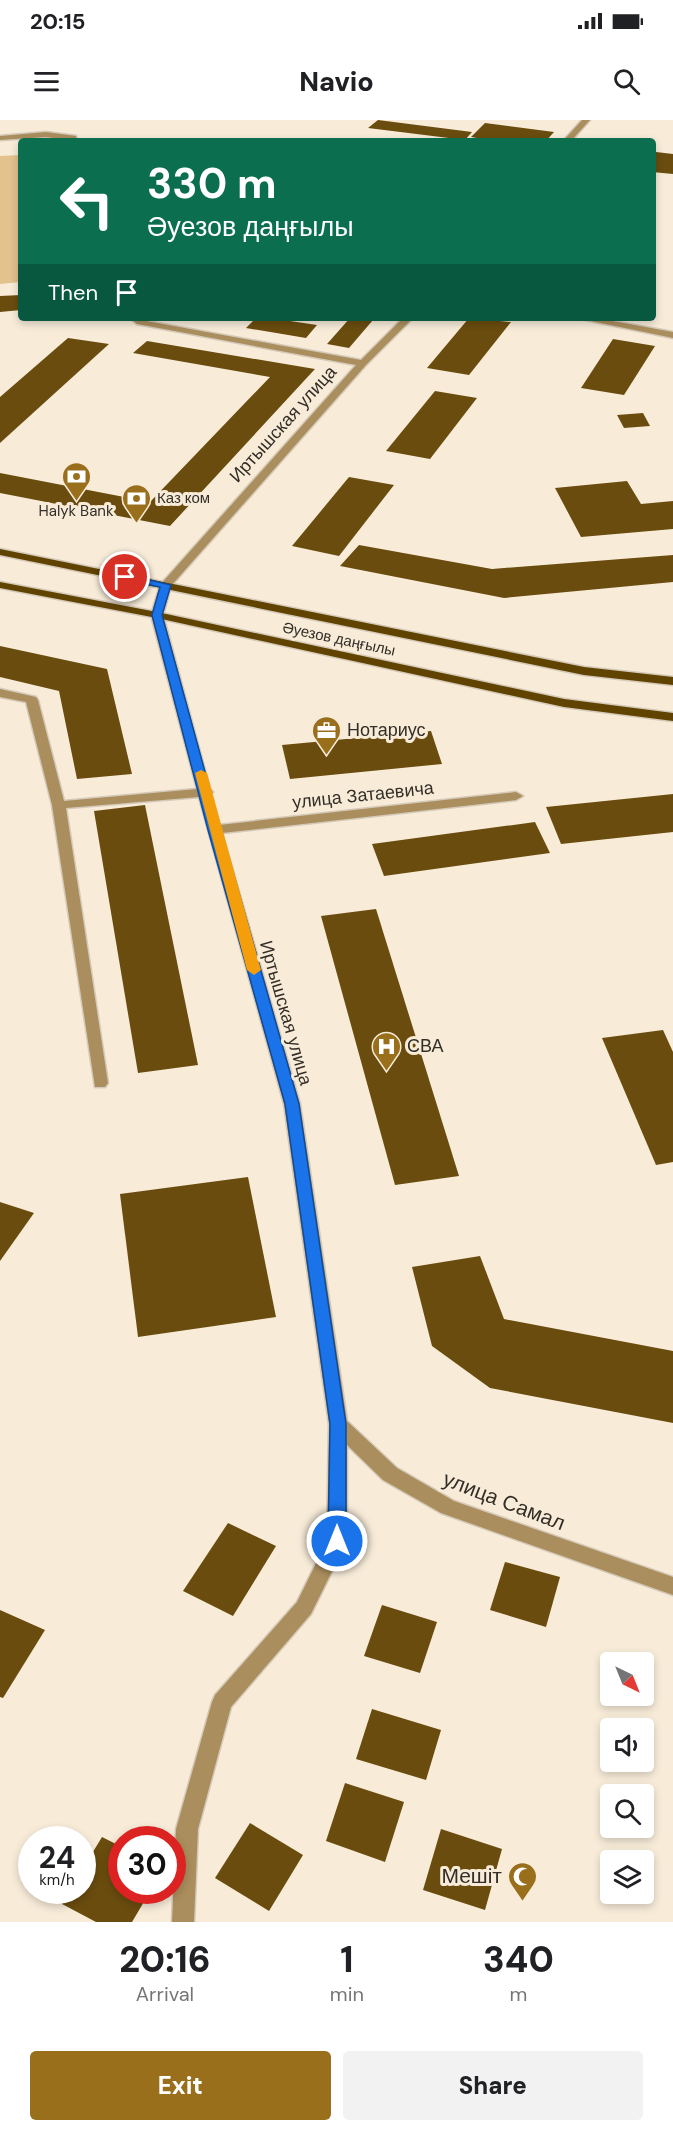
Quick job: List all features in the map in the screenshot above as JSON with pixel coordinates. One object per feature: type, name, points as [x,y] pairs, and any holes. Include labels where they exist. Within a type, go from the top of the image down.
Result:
[{"type":"main road","name":"Әуезов даңғылы","points":[[0,552],[584,671],[673,681]]},
{"type":"main road","name":"Әуезов даңғылы","points":[[0,585],[157,615],[564,703],[673,717]]},
{"type":"street","points":[[570,138],[586,120]]},
{"type":"street","points":[[0,138],[52,134],[73,138]]},
{"type":"street","points":[[137,321],[363,363]]},
{"type":"street","name":"Иртышская улица","points":[[183,1922],[187,1829],[222,1702],[304,1608],[337,1541],[338,1424],[292,1104],[214,830],[206,792],[157,615],[166,585],[363,363],[405,321]]},
{"type":"street","points":[[597,321],[673,335]]},
{"type":"street","points":[[0,693],[32,700],[59,805],[100,1083]]},
{"type":"street","points":[[59,805],[206,792]]},
{"type":"street","name":"улица Затаевича","points":[[214,830],[516,796]]},
{"type":"street","name":"улица Самал","points":[[338,1424],[390,1474],[448,1507],[673,1586]]},
{"type":"shaded area","points":[[18,155],[18,282],[0,284],[0,156]]},
{"type":"building","points":[[378,120],[472,132],[467,138],[449,138],[368,128]]},
{"type":"building","points":[[485,123],[554,132],[549,138],[471,137]]},
{"type":"building","points":[[656,152],[673,154],[673,174],[656,172]]},
{"type":"building","points":[[18,295],[18,310],[0,312],[0,296]]},
{"type":"building","points":[[253,321],[290,321],[317,325],[306,338],[246,328]]},
{"type":"building","points":[[347,321],[372,321],[349,348],[327,344]]},
{"type":"building","points":[[466,321],[511,322],[469,375],[427,368]]},
{"type":"building","points":[[68,338],[109,344],[0,443],[0,397]]},
{"type":"building","points":[[613,339],[655,346],[624,395],[581,388]]},
{"type":"building","points":[[147,341],[315,369],[170,526],[0,493],[0,473],[150,502],[270,377],[133,353]]},
{"type":"building","points":[[435,391],[477,398],[430,459],[386,451]]},
{"type":"building","points":[[643,413],[650,426],[624,428],[617,415]]},
{"type":"building","points":[[349,477],[394,485],[339,556],[292,546]]},
{"type":"building","points":[[627,481],[641,504],[673,501],[673,529],[581,537],[555,488]]},
{"type":"building","points":[[359,545],[492,569],[673,555],[673,582],[504,598],[340,566]]},
{"type":"building","points":[[0,646],[107,669],[132,774],[77,779],[59,691],[0,677]]},
{"type":"building","points":[[431,731],[442,764],[290,779],[282,745]]},
{"type":"building","points":[[673,794],[673,832],[561,844],[546,807]]},
{"type":"building","points":[[145,805],[198,1065],[138,1073],[94,811]]},
{"type":"building","points":[[535,822],[550,853],[384,876],[372,844]]},
{"type":"building","points":[[376,909],[459,1176],[395,1185],[321,916]]},
{"type":"building","points":[[663,1030],[673,1052],[673,1162],[656,1165],[602,1038]]},
{"type":"building","points":[[248,1177],[276,1317],[138,1337],[120,1194]]},
{"type":"building","points":[[0,1202],[34,1213],[0,1261]]},
{"type":"building","points":[[480,1256],[504,1319],[673,1351],[673,1423],[490,1388],[432,1346],[412,1267]]},
{"type":"building","points":[[228,1523],[276,1546],[233,1616],[183,1591]]},
{"type":"building","points":[[505,1562],[560,1577],[546,1627],[490,1610]]},
{"type":"building","points":[[382,1605],[437,1622],[420,1673],[364,1656]]},
{"type":"building","points":[[0,1610],[45,1630],[3,1698],[0,1697]]},
{"type":"building","points":[[372,1709],[441,1730],[426,1780],[356,1759]]},
{"type":"building","points":[[345,1783],[404,1802],[385,1862],[326,1841]]},
{"type":"building","points":[[250,1823],[303,1855],[269,1911],[215,1878]]},
{"type":"building","points":[[441,1829],[502,1849],[485,1910],[423,1890]]},
{"type":"building","points":[[102,1837],[108,1840],[108,1904],[143,1904],[132,1922],[96,1922],[62,1904],[96,1904],[96,1847]]},
{"type":"slow traffic","points":[[201,773],[214,830],[254,970]]},
{"type":"place","name":"Halyk Bank","points":[[76,502]]},
{"type":"place","name":"Каз ком","points":[[136,524]]},
{"type":"place","name":"Нотариус","points":[[326,756]]},
{"type":"place","name":"СВА","points":[[386,1072]]},
{"type":"place","name":"Мешіт","points":[[523,1902]]},
{"type":"route","points":[[125,577],[166,585],[157,615],[206,792],[214,830],[292,1104],[338,1424],[337,1541]]}]
